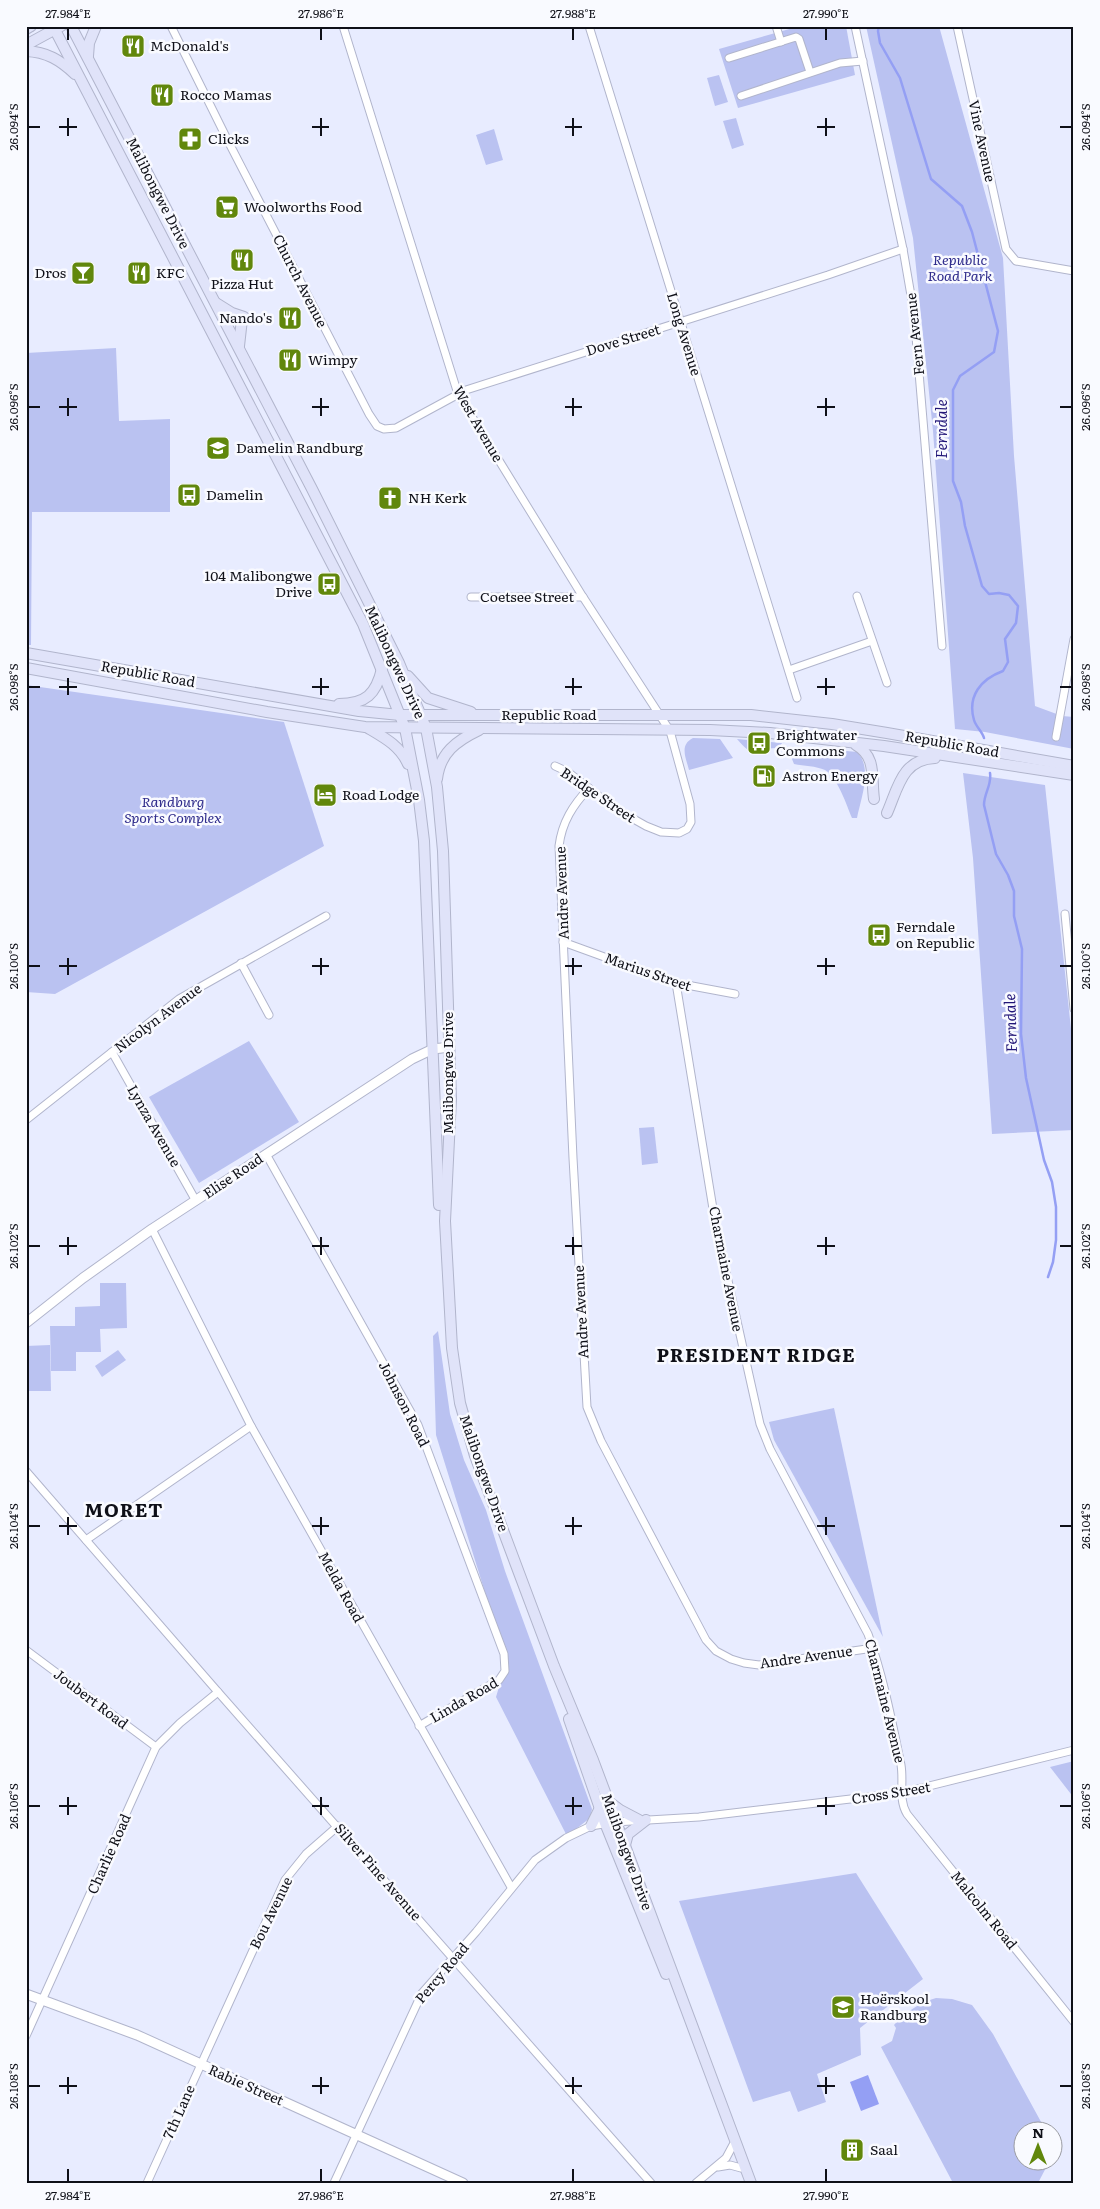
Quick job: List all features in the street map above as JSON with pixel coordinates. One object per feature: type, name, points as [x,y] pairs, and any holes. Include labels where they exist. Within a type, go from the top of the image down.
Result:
[{"type":"main road","points":[[26,29],[31,26]]},
{"type":"main road","name":"Malibongwe Drive","points":[[71,26],[238,347],[399,663],[426,728],[437,787],[443,851],[451,1099],[445,1221],[451,1332],[460,1403],[475,1456],[554,1666],[608,1800],[610,1822],[746,2183]]},
{"type":"main road","points":[[88,57],[89,43],[96,26]]},
{"type":"main road","points":[[26,45],[57,27]]},
{"type":"main road","name":"Malibongwe Drive","points":[[57,27],[83,82],[339,575],[363,624],[405,728],[424,841],[444,1301],[456,1405],[471,1458],[567,1712],[600,1808],[625,1845],[751,2183]]},
{"type":"main road","points":[[26,51],[41,52],[57,58],[83,82]]},
{"type":"main road","points":[[213,301],[243,318],[238,347]]},
{"type":"main road","name":"Republic Road","points":[[26,652],[313,703],[400,715],[719,715],[788,719],[886,732],[1074,766]]},
{"type":"main road","points":[[399,663],[418,690],[428,698],[480,715]]},
{"type":"main road","name":"Republic Road","points":[[26,668],[267,712],[365,727],[770,733],[961,757],[1074,776]]},
{"type":"main road","points":[[313,703],[345,704],[363,700],[377,686],[382,669]]},
{"type":"main road","points":[[365,727],[390,740],[400,751],[415,779]]},
{"type":"main road","points":[[437,787],[438,771],[445,754],[454,744],[480,729]]},
{"type":"main road","points":[[853,743],[867,752],[872,762],[874,799]]},
{"type":"main road","points":[[887,813],[903,775],[915,761],[927,758],[961,757]]},
{"type":"main road","points":[[608,1800],[620,1810],[642,1820],[628,1834],[625,1845]]},
{"type":"main road","points":[[591,1826],[600,1808]]},
{"type":"street","name":"Church Avenue","points":[[171,26],[312,304],[377,426]]},
{"type":"street","name":"West Avenue","points":[[343,26],[458,394],[658,716],[670,731]]},
{"type":"street","name":"Long Avenue","points":[[588,26],[797,698]]},
{"type":"street","points":[[776,26],[781,42]]},
{"type":"street","name":"Fern Avenue","points":[[855,26],[903,249],[914,313],[942,646]]},
{"type":"street","name":"Vine Avenue","points":[[957,26],[1002,237],[1009,255],[1016,261],[1074,271]]},
{"type":"street","points":[[729,58],[798,38],[810,72]]},
{"type":"street","points":[[741,96],[840,63],[863,61]]},
{"type":"street","name":"Dove Street","points":[[377,426],[390,430],[405,425],[458,394],[483,384],[828,275],[903,249]]},
{"type":"street","points":[[857,596],[886,683]]},
{"type":"street","name":"Coetsee Street","points":[[471,597],[584,597]]},
{"type":"street","points":[[1056,737],[1074,639]]},
{"type":"street","points":[[789,670],[872,641]]},
{"type":"street","name":"Bridge Street","points":[[555,766],[568,772],[614,808],[646,826],[661,832],[671,833],[687,829],[691,822],[692,814],[670,731]]},
{"type":"street","name":"Andre Avenue","points":[[589,788],[569,814],[561,834],[559,846],[587,1407],[601,1442],[706,1640],[716,1651],[744,1663],[759,1665],[873,1648]]},
{"type":"street","points":[[1065,914],[1074,1009]]},
{"type":"street","name":"Nicolyn Avenue","points":[[26,1120],[179,999],[326,916]]},
{"type":"street","name":"Marius Street","points":[[563,942],[676,984],[735,994]]},
{"type":"street","points":[[241,963],[269,1015]]},
{"type":"street","name":"Charmaine Avenue","points":[[676,984],[716,1228],[758,1419],[770,1449],[861,1620],[873,1648],[901,1766],[901,1794]]},
{"type":"street","name":"Elise Road","points":[[26,1323],[82,1278],[152,1229],[266,1154],[412,1059],[433,1049],[450,1047]]},
{"type":"street","name":"Lynza Avenue","points":[[112,1052],[196,1201]]},
{"type":"street","name":"Johnson Road","points":[[266,1154],[418,1425],[504,1654],[505,1671]]},
{"type":"street","name":"Melda Road","points":[[152,1229],[251,1426],[511,1887]]},
{"type":"street","points":[[86,1540],[251,1426]]},
{"type":"street","name":"Silver Pine Avenue","points":[[26,1471],[651,2183]]},
{"type":"street","name":"Joubert Road","points":[[26,1650],[156,1747]]},
{"type":"street","name":"Linda Road","points":[[419,1726],[494,1684],[503,1676],[505,1671]]},
{"type":"street","name":"Charlie Road","points":[[26,2036],[156,1747],[180,1723],[218,1692]]},
{"type":"street","name":"Cross Street","points":[[610,1822],[699,1817],[901,1794],[1074,1750]]},
{"type":"street","name":"Malcolm Road","points":[[901,1794],[907,1814],[1074,2022]]},
{"type":"street","name":"Percy Road","points":[[334,2183],[415,2003],[427,1986],[454,1958],[535,1860],[576,1832],[591,1826],[610,1822]]},
{"type":"street","name":"Bou Avenue","points":[[236,1987],[285,1880],[306,1854],[338,1826]]},
{"type":"street","name":"7th Lane","points":[[147,2183],[236,1987]]},
{"type":"street","name":"Rabie Street","points":[[26,1994],[137,2036],[463,2183]]},
{"type":"street","points":[[696,2183],[726,2158],[733,2145]]},
{"type":"street","points":[[717,2167],[730,2165],[741,2168]]},
{"type":"green space","points":[[800,26],[846,26],[855,75],[738,108],[719,49]]},
{"type":"green space","name":"Republic Road Park","points":[[866,26],[939,26],[1003,258],[1014,456],[1035,706],[1062,716],[1074,717],[1074,749],[985,732],[955,729],[933,431],[913,238]]},
{"type":"green space","points":[[719,75],[728,102],[715,106],[707,78]]},
{"type":"green space","points":[[736,118],[744,145],[732,149],[723,121]]},
{"type":"green space","points":[[494,129],[503,160],[486,165],[476,135]]},
{"type":"green space","points":[[116,348],[119,421],[170,419],[170,512],[32,512],[31,645],[26,645],[26,353]]},
{"type":"green space","name":"Randburg Sports Complex","points":[[26,685],[284,722],[324,846],[55,994],[26,992]]},
{"type":"green space","points":[[693,738],[720,739],[733,758],[689,770],[685,748],[686,744]]},
{"type":"green space","points":[[737,739],[782,743],[779,748],[752,751],[743,746]]},
{"type":"green space","points":[[806,747],[857,752],[862,759],[865,775],[857,818],[852,818],[834,778],[829,773],[818,768],[794,764],[792,759]]},
{"type":"green space","points":[[963,773],[1045,785],[1074,1057],[1074,1130],[992,1134],[973,858]]},
{"type":"green space","points":[[249,1041],[299,1122],[199,1183],[149,1097]]},
{"type":"green space","points":[[654,1127],[658,1163],[642,1165],[639,1128]]},
{"type":"green space","points":[[100,1283],[126,1283],[127,1328],[100,1329],[101,1352],[76,1352],[76,1371],[51,1371],[50,1326],[75,1326],[75,1307],[100,1306]]},
{"type":"green space","points":[[438,1331],[450,1414],[464,1460],[486,1510],[505,1571],[592,1809],[590,1818],[567,1836],[496,1697],[502,1677],[503,1650],[436,1435],[433,1336]]},
{"type":"green space","points":[[50,1345],[51,1391],[26,1391],[26,1346]]},
{"type":"green space","points":[[118,1350],[126,1360],[102,1377],[95,1366]]},
{"type":"green space","points":[[834,1408],[883,1637],[774,1440],[769,1422]]},
{"type":"green space","points":[[1074,1761],[1074,1798],[1050,1767]]},
{"type":"green space","points":[[856,1873],[923,1979],[860,2028],[861,2055],[817,2074],[826,2102],[798,2112],[790,2091],[753,2102],[679,1901]]},
{"type":"green space","points":[[936,1998],[952,1999],[972,2005],[993,2034],[1041,2122],[1012,2122],[1012,2172],[1044,2172],[1038,2183],[953,2183],[881,2047],[892,2041],[896,2028],[894,2025],[903,2016],[918,2005]]},
{"type":"water","points":[[868,2075],[879,2104],[861,2111],[850,2082]]},
{"type":"waterway","name":"Ferndale","points":[[879,26],[880,43],[900,78],[931,179],[962,206],[972,232],[998,331],[994,352],[960,376],[953,390],[953,481],[961,502],[965,526],[982,586],[989,594],[1009,595],[1018,606],[1016,623],[1005,639],[1008,662],[1003,671],[995,674],[982,684],[972,703],[974,720],[984,738]]},
{"type":"waterway","name":"Ferndale","points":[[990,773],[984,805],[996,854],[1008,875],[1014,891],[1014,916],[1022,949],[1021,1034],[1026,1078],[1044,1160],[1052,1182],[1056,1207],[1056,1240],[1053,1262],[1048,1277]]},
{"type":"place","name":"McDonald's","points":[[133,46]]},
{"type":"place","name":"Rocco Mamas","points":[[162,95]]},
{"type":"place","name":"Clicks","points":[[190,139]]},
{"type":"place","name":"Woolworths Food","points":[[227,207]]},
{"type":"place","name":"Pizza Hut","points":[[242,260]]},
{"type":"place","name":"Dros","points":[[83,273]]},
{"type":"place","name":"KFC","points":[[139,273]]},
{"type":"place","name":"Nando's","points":[[290,318]]},
{"type":"place","name":"Wimpy","points":[[290,360]]},
{"type":"place","name":"Damelin Randburg","points":[[218,448]]},
{"type":"place","name":"Damelin","points":[[189,495]]},
{"type":"place","name":"NH Kerk","points":[[390,498]]},
{"type":"place","name":"104 Malibongwe Drive","points":[[329,584]]},
{"type":"place","name":"Brightwater Commons","points":[[759,743]]},
{"type":"place","name":"Astron Energy","points":[[764,776]]},
{"type":"place","name":"Road Lodge","points":[[325,795]]},
{"type":"place","name":"Ferndale on Republic","points":[[879,935]]},
{"type":"place","name":"Hoërskool Randburg","points":[[843,2007]]},
{"type":"place","name":"Saal","points":[[852,2150]]},
{"type":"district","name":"PRESIDENT RIDGE","points":[[756,1355]]},
{"type":"district","name":"MORET","points":[[124,1510]]}]
